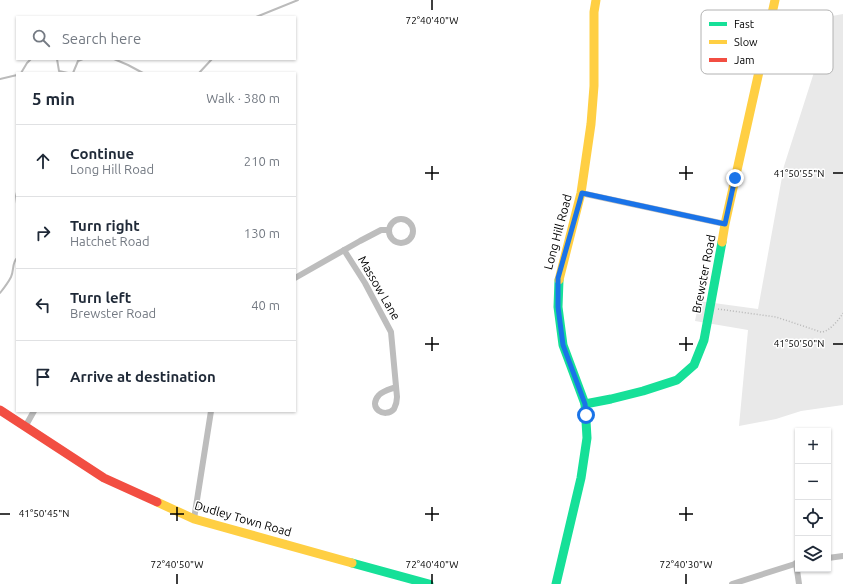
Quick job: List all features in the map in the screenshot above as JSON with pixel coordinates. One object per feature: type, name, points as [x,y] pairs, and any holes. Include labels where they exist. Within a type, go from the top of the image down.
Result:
[{"type":"street","name":"Long Hill Road","points":[[556,584],[581,478],[587,438],[585,404],[563,345],[558,307],[558,278],[582,193],[591,124],[594,86],[594,12],[596,0]]},
{"type":"street","name":"Brewster Road","points":[[773,10],[775,0]]},
{"type":"street","name":"Brewster Road","points":[[585,404],[611,400],[677,380],[694,364],[704,340],[725,224],[758,74]]},
{"type":"street","points":[[582,193],[725,224]]},
{"type":"street","points":[[402,219],[410,222],[413,233],[407,242],[400,244],[392,240],[389,230],[395,220],[402,219]]},
{"type":"street","points":[[296,277],[381,230],[389,230]]},
{"type":"street","name":"Massow Lane","points":[[344,250],[365,283],[391,332],[398,397],[394,408],[391,411],[385,413],[379,412],[375,406],[376,400],[380,394],[396,387]]},
{"type":"street","name":"Dudley Town Road","points":[[0,410],[104,478],[194,519],[429,584]]},
{"type":"street","points":[[26,427],[34,412]]},
{"type":"street","points":[[194,519],[211,412]]},
{"type":"street","points":[[831,558],[843,556]]},
{"type":"street","points":[[732,584],[795,564]]},
{"type":"street","points":[[797,572],[798,584]]},
{"type":"path","points":[[715,309],[776,317],[821,332],[825,332],[831,327],[843,313]]},
{"type":"shaded area","points":[[843,14],[843,405],[801,411],[776,419],[739,426],[748,330],[695,321],[699,301],[758,309],[784,166],[813,74],[833,74],[833,16]]},
{"type":"waterway","points":[[258,16],[298,0]]},
{"type":"waterway","points":[[22,72],[30,60]]},
{"type":"waterway","points":[[57,60],[59,71],[64,72]]},
{"type":"waterway","points":[[73,72],[78,61],[80,60]]},
{"type":"waterway","points":[[116,60],[141,72]]},
{"type":"waterway","points":[[200,72],[211,60]]},
{"type":"waterway","points":[[0,79],[16,75]]},
{"type":"waterway","points":[[0,293],[11,277],[16,259]]},
{"type":"traffic: fast","points":[[585,404],[643,391],[677,380],[694,365],[704,340],[722,242]]},
{"type":"traffic: fast","points":[[556,584],[581,478],[587,438],[585,404],[563,345],[558,307],[559,280]]},
{"type":"traffic: fast","points":[[352,563],[429,584]]},
{"type":"traffic: slow","points":[[559,280],[581,193],[591,124],[594,86],[594,12],[596,0]]},
{"type":"traffic: slow","points":[[773,10],[775,0]]},
{"type":"traffic: slow","points":[[722,242],[758,74]]},
{"type":"traffic: slow","points":[[157,502],[194,519],[352,563]]},
{"type":"traffic: jam","points":[[0,410],[104,478],[157,502]]},
{"type":"route","points":[[586,415],[585,404],[563,345],[558,307],[558,278],[582,193],[725,224],[735,178]]}]
